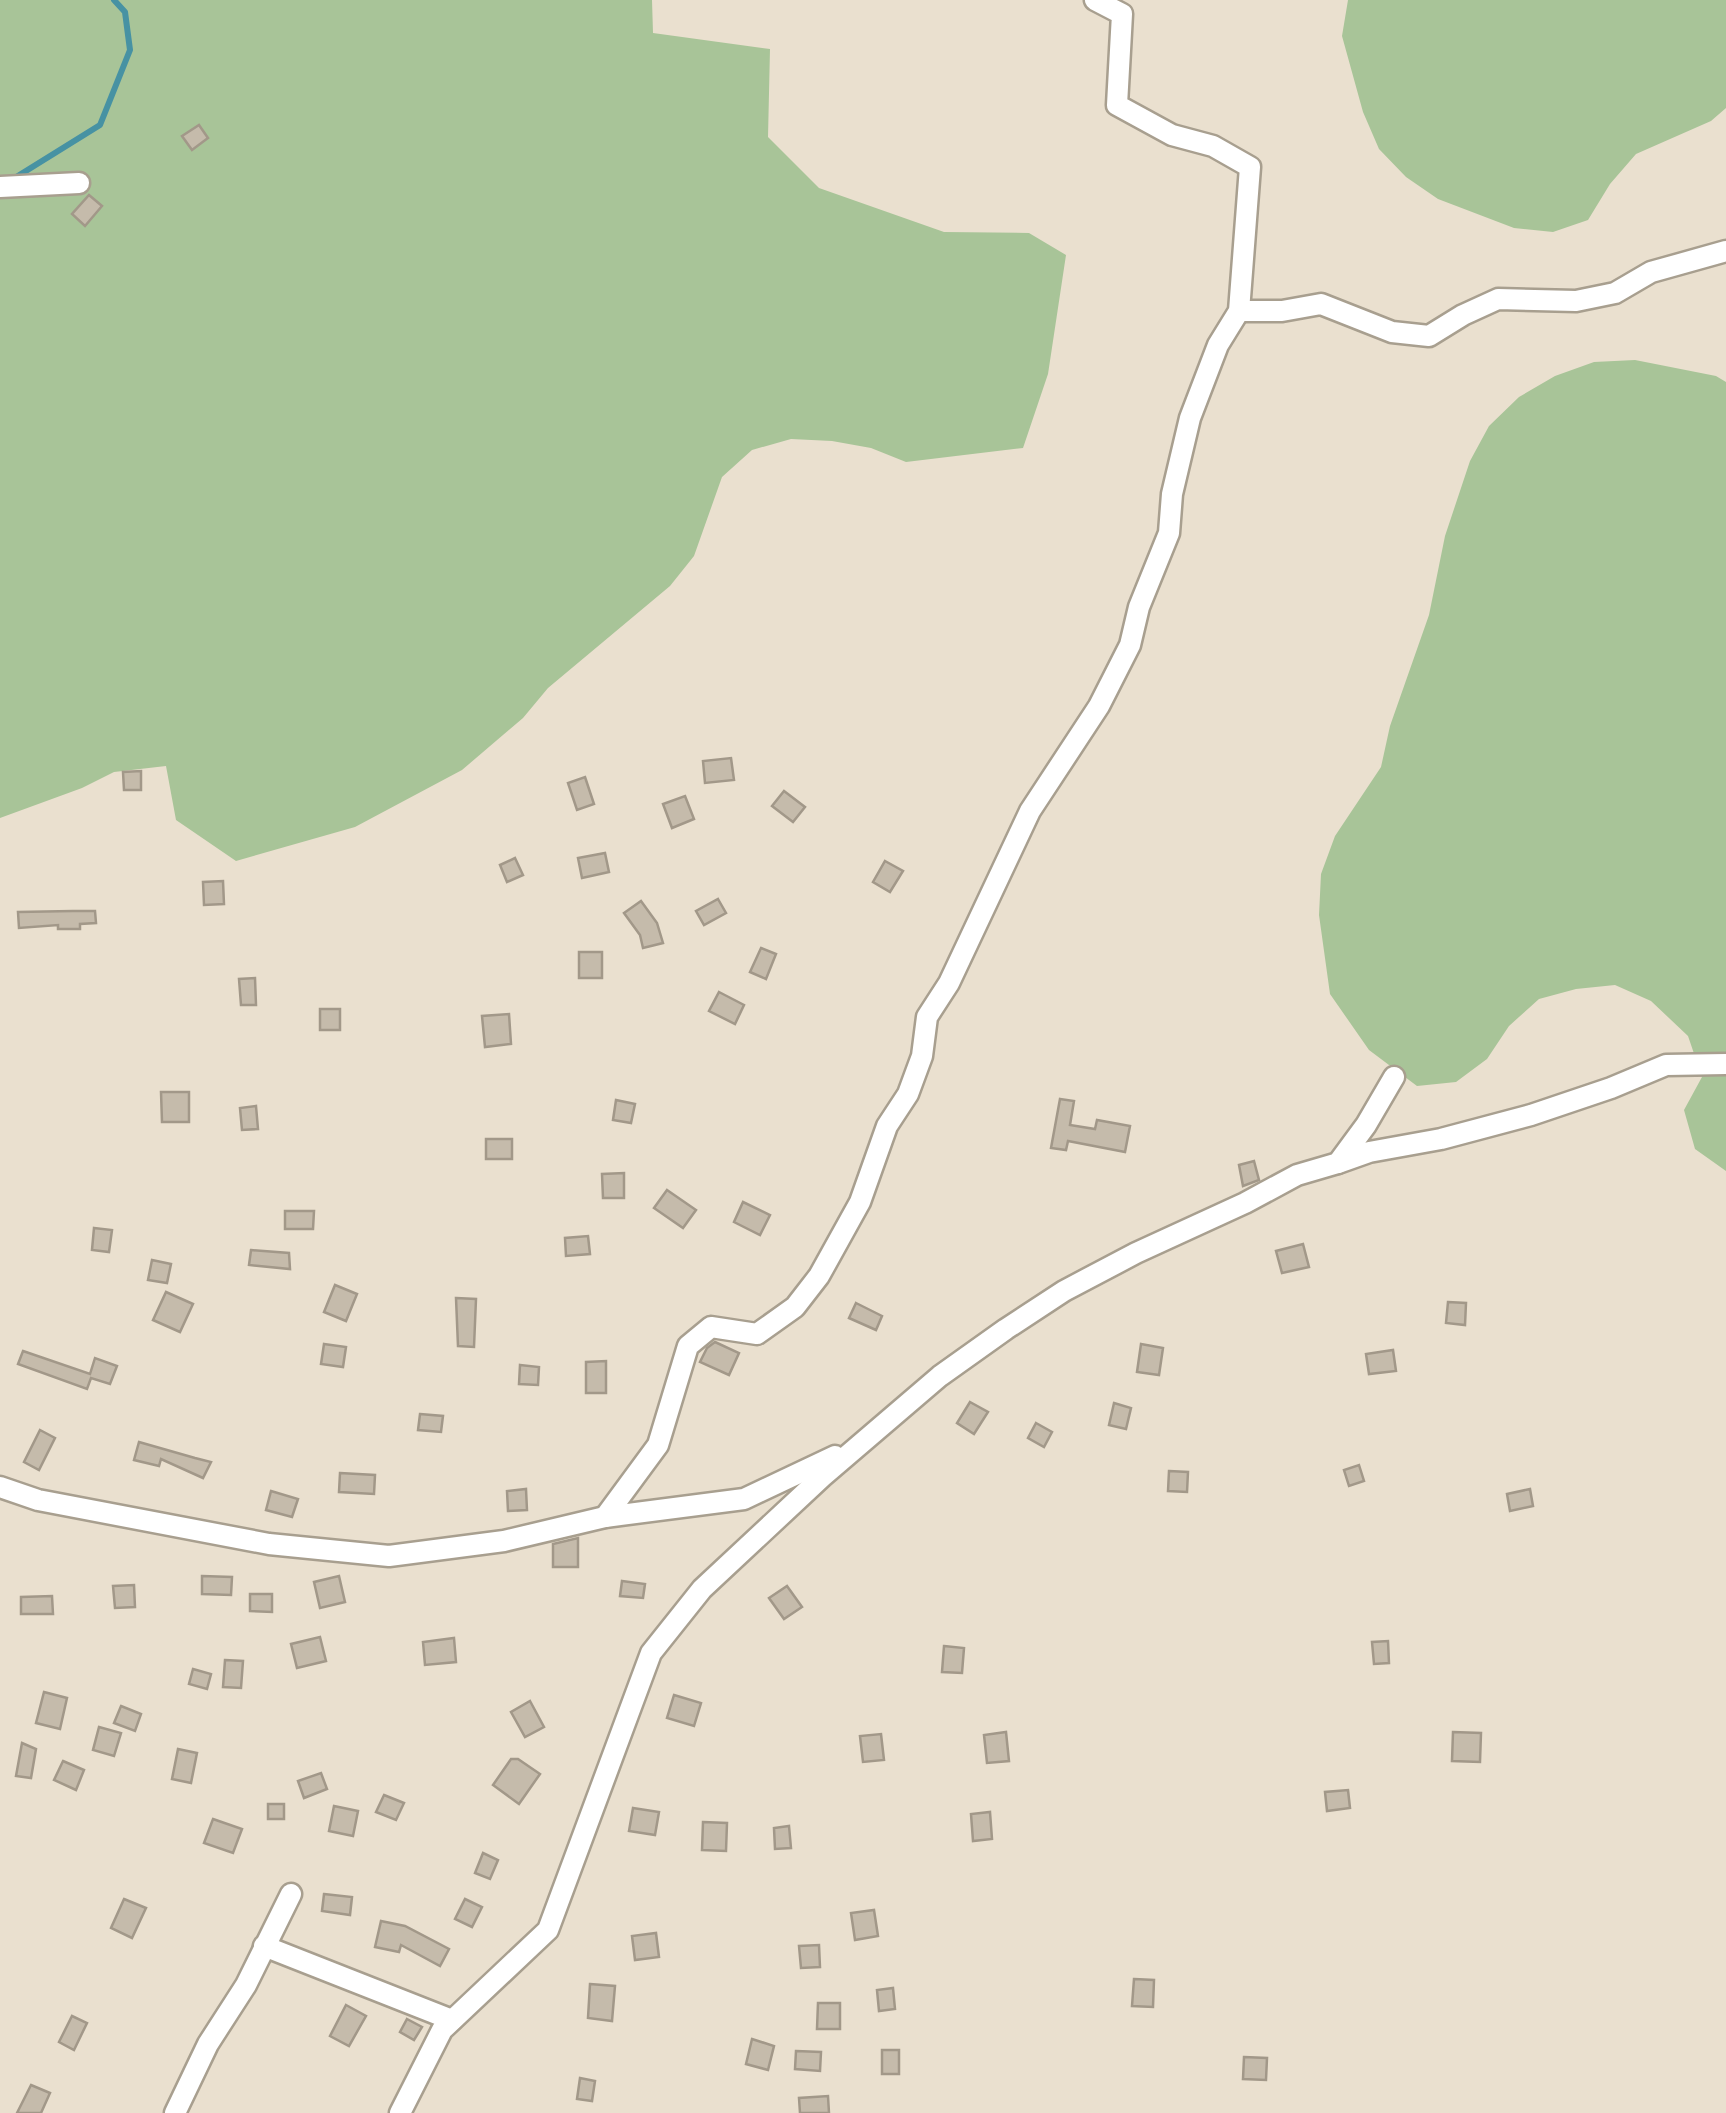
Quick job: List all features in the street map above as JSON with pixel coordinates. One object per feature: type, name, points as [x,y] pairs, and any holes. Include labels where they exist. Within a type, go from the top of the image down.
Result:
[{"type":"street","points":[[605,1517],[658,1445],[688,1346],[712,1326],[757,1334],[795,1308],[820,1276],[860,1202],[887,1126],[908,1094],[922,1056],[928,1017],[949,983],[1030,811],[1099,706],[1130,646],[1138,607],[1168,533],[1172,494],[1190,418],[1218,345],[1239,311],[1250,167],[1213,146],[1172,135],[1117,105],[1122,14],[1095,0]]},
{"type":"street","points":[[0,187],[79,184]]},
{"type":"street","points":[[1239,311],[1282,311],[1321,304],[1392,332],[1429,336],[1498,298],[1576,300],[1615,293],[1650,272],[1726,252]]},
{"type":"street","points":[[400,2113],[442,2030],[548,1930],[651,1653],[702,1589],[940,1376],[1064,1291],[1297,1174],[1369,1152],[1441,1139],[1531,1115],[1666,1065],[1726,1064]]},
{"type":"street","points":[[1338,1163],[1394,1077]]},
{"type":"street","points":[[0,1487],[38,1500],[269,1544],[389,1556],[504,1542],[605,1517],[744,1499],[860,1445]]},
{"type":"street","points":[[176,2113],[208,2044],[246,1985],[291,1894]]},
{"type":"street","points":[[264,1946],[452,2020]]},
{"type":"green space","points":[[0,0],[652,0],[653,33],[770,49],[768,137],[819,188],[944,232],[1029,233],[1066,255],[1048,374],[1023,448],[906,462],[871,448],[832,441],[791,439],[752,450],[722,477],[694,556],[670,586],[548,688],[523,718],[462,770],[355,827],[236,861],[176,820],[166,766],[114,772],[0,818]]},
{"type":"green space","points":[[1348,0],[1726,0],[1726,108],[1711,121],[1636,154],[1610,184],[1588,220],[1553,232],[1514,228],[1438,199],[1406,177],[1379,149],[1363,112],[1342,36]]},
{"type":"green space","points":[[1635,360],[1716,376],[1726,382],[1726,1171],[1695,1149],[1684,1110],[1702,1077],[1688,1036],[1651,1001],[1615,985],[1576,989],[1539,999],[1509,1026],[1487,1059],[1456,1082],[1417,1086],[1369,1050],[1330,994],[1319,915],[1321,874],[1335,836],[1381,767],[1390,726],[1429,615],[1445,536],[1470,461],[1489,426],[1519,397],[1555,376],[1594,362]]},
{"type":"building","points":[[199,125],[208,138],[192,150],[182,136]]},
{"type":"building","points":[[89,195],[102,206],[85,226],[72,214]]},
{"type":"building","points":[[731,758],[734,780],[705,783],[703,761]]},
{"type":"building","points":[[141,771],[141,790],[124,790],[123,772]]},
{"type":"building","points":[[585,777],[594,804],[577,810],[568,783]]},
{"type":"building","points":[[784,791],[805,807],[793,822],[772,806]]},
{"type":"building","points":[[685,796],[694,819],[672,828],[663,804]]},
{"type":"building","points":[[605,853],[609,872],[582,878],[578,858]]},
{"type":"building","points":[[515,858],[523,875],[507,882],[500,865]]},
{"type":"building","points":[[885,861],[903,871],[890,892],[873,882]]},
{"type":"building","points":[[223,881],[224,904],[204,905],[203,882]]},
{"type":"building","points":[[718,899],[726,913],[704,925],[696,911]]},
{"type":"building","points":[[641,901],[657,923],[663,943],[643,948],[640,935],[624,913]]},
{"type":"building","points":[[95,911],[96,923],[80,924],[80,929],[58,929],[58,925],[19,928],[18,912]]},
{"type":"building","points":[[761,948],[776,954],[766,979],[750,972]]},
{"type":"building","points":[[579,952],[602,952],[602,978],[579,978]]},
{"type":"building","points":[[255,978],[256,1005],[241,1005],[239,979]]},
{"type":"building","points":[[719,992],[744,1005],[735,1024],[709,1011]]},
{"type":"building","points":[[320,1009],[340,1009],[340,1030],[320,1030]]},
{"type":"building","points":[[509,1014],[511,1044],[485,1047],[482,1016]]},
{"type":"building","points":[[161,1092],[189,1092],[189,1122],[162,1122]]},
{"type":"building","points":[[1060,1099],[1074,1101],[1070,1125],[1095,1129],[1097,1120],[1130,1126],[1125,1152],[1068,1141],[1066,1150],[1051,1148]]},
{"type":"building","points":[[616,1100],[635,1104],[631,1123],[613,1120]]},
{"type":"building","points":[[256,1106],[258,1129],[242,1130],[240,1108]]},
{"type":"building","points":[[486,1139],[512,1139],[512,1159],[486,1159]]},
{"type":"building","points":[[1254,1161],[1259,1180],[1243,1186],[1239,1165]]},
{"type":"building","points":[[624,1173],[624,1198],[603,1198],[602,1174]]},
{"type":"building","points":[[667,1190],[696,1210],[683,1228],[654,1208]]},
{"type":"building","points":[[743,1202],[770,1215],[760,1235],[734,1222]]},
{"type":"building","points":[[285,1211],[314,1211],[313,1229],[285,1229]]},
{"type":"building","points":[[94,1228],[112,1230],[109,1252],[92,1250]]},
{"type":"building","points":[[588,1236],[590,1254],[566,1256],[565,1238]]},
{"type":"building","points":[[1303,1244],[1309,1267],[1282,1273],[1276,1251]]},
{"type":"building","points":[[251,1250],[289,1253],[290,1269],[249,1265]]},
{"type":"building","points":[[152,1260],[171,1264],[167,1283],[148,1280]]},
{"type":"building","points":[[335,1285],[357,1294],[346,1321],[324,1312]]},
{"type":"building","points":[[166,1292],[193,1304],[180,1332],[153,1320]]},
{"type":"building","points":[[456,1298],[476,1299],[474,1347],[458,1346]]},
{"type":"building","points":[[1448,1302],[1466,1303],[1465,1325],[1446,1323]]},
{"type":"building","points":[[856,1303],[882,1316],[876,1330],[849,1318]]},
{"type":"building","points":[[715,1342],[739,1353],[729,1375],[700,1362]]},
{"type":"building","points":[[324,1344],[346,1347],[343,1367],[321,1364]]},
{"type":"building","points":[[1141,1344],[1163,1348],[1159,1375],[1137,1372]]},
{"type":"building","points":[[1393,1350],[1396,1371],[1369,1374],[1366,1354]]},
{"type":"building","points":[[23,1351],[90,1374],[95,1358],[117,1366],[110,1384],[91,1378],[87,1389],[18,1364]]},
{"type":"building","points":[[606,1361],[606,1393],[586,1393],[586,1362]]},
{"type":"building","points":[[520,1365],[539,1367],[538,1385],[519,1384]]},
{"type":"building","points":[[970,1402],[988,1412],[974,1434],[957,1423]]},
{"type":"building","points":[[1114,1403],[1131,1408],[1126,1429],[1109,1425]]},
{"type":"building","points":[[420,1414],[443,1416],[441,1432],[418,1430]]},
{"type":"building","points":[[1036,1423],[1052,1432],[1044,1447],[1028,1438]]},
{"type":"building","points":[[40,1430],[55,1438],[39,1470],[24,1462]]},
{"type":"building","points":[[139,1442],[211,1462],[203,1478],[161,1459],[159,1466],[134,1460]]},
{"type":"building","points":[[1359,1465],[1364,1481],[1349,1486],[1344,1470]]},
{"type":"building","points":[[1169,1471],[1188,1472],[1187,1492],[1168,1491]]},
{"type":"building","points":[[340,1473],[375,1475],[374,1494],[339,1492]]},
{"type":"building","points":[[526,1489],[527,1510],[508,1511],[507,1491]]},
{"type":"building","points":[[1530,1489],[1533,1506],[1510,1511],[1507,1494]]},
{"type":"building","points":[[271,1491],[298,1499],[292,1517],[266,1510]]},
{"type":"building","points":[[578,1538],[578,1567],[553,1567],[553,1544]]},
{"type":"building","points":[[202,1576],[232,1577],[231,1595],[202,1594]]},
{"type":"building","points":[[339,1576],[345,1602],[320,1608],[314,1582]]},
{"type":"building","points":[[622,1581],[645,1584],[643,1598],[620,1596]]},
{"type":"building","points":[[134,1585],[135,1607],[115,1608],[113,1586]]},
{"type":"building","points":[[787,1586],[802,1607],[784,1619],[769,1598]]},
{"type":"building","points":[[250,1594],[272,1594],[272,1612],[250,1611]]},
{"type":"building","points":[[52,1596],[53,1614],[21,1614],[21,1597]]},
{"type":"building","points":[[320,1637],[326,1661],[297,1668],[291,1644]]},
{"type":"building","points":[[454,1638],[456,1662],[425,1665],[423,1642]]},
{"type":"building","points":[[1388,1641],[1389,1663],[1374,1664],[1372,1642]]},
{"type":"building","points":[[944,1646],[964,1648],[962,1673],[942,1672]]},
{"type":"building","points":[[225,1660],[243,1661],[241,1688],[223,1687]]},
{"type":"building","points":[[193,1669],[211,1674],[207,1689],[189,1684]]},
{"type":"building","points":[[44,1692],[67,1698],[60,1729],[36,1723]]},
{"type":"building","points":[[674,1695],[701,1703],[694,1726],[667,1718]]},
{"type":"building","points":[[530,1701],[544,1727],[525,1737],[511,1712]]},
{"type":"building","points":[[121,1706],[141,1714],[135,1731],[114,1723]]},
{"type":"building","points":[[99,1727],[121,1733],[114,1756],[93,1750]]},
{"type":"building","points":[[1006,1732],[1009,1761],[987,1763],[984,1735]]},
{"type":"building","points":[[1453,1732],[1481,1733],[1480,1762],[1452,1761]]},
{"type":"building","points":[[881,1734],[884,1760],[863,1762],[860,1736]]},
{"type":"building","points":[[22,1743],[36,1749],[31,1778],[16,1776]]},
{"type":"building","points":[[178,1749],[197,1753],[191,1783],[172,1779]]},
{"type":"building","points":[[511,1759],[518,1759],[540,1774],[519,1804],[493,1785]]},
{"type":"building","points":[[63,1761],[84,1770],[76,1790],[54,1780]]},
{"type":"building","points":[[321,1773],[327,1789],[304,1798],[298,1781]]},
{"type":"building","points":[[1348,1790],[1350,1808],[1327,1811],[1325,1792]]},
{"type":"building","points":[[384,1795],[404,1803],[396,1820],[376,1812]]},
{"type":"building","points":[[268,1804],[284,1804],[284,1819],[268,1819]]},
{"type":"building","points":[[334,1806],[358,1811],[353,1836],[329,1831]]},
{"type":"building","points":[[633,1808],[659,1812],[655,1835],[629,1831]]},
{"type":"building","points":[[990,1812],[992,1839],[973,1841],[971,1814]]},
{"type":"building","points":[[213,1819],[242,1829],[233,1853],[204,1843]]},
{"type":"building","points":[[703,1822],[727,1823],[726,1851],[702,1850]]},
{"type":"building","points":[[789,1826],[791,1848],[775,1849],[774,1828]]},
{"type":"building","points":[[483,1853],[498,1860],[490,1879],[475,1873]]},
{"type":"building","points":[[324,1894],[352,1897],[350,1915],[322,1911]]},
{"type":"building","points":[[124,1899],[146,1908],[132,1938],[111,1928]]},
{"type":"building","points":[[465,1899],[482,1907],[472,1927],[455,1919]]},
{"type":"building","points":[[874,1910],[878,1936],[855,1940],[851,1913]]},
{"type":"building","points":[[381,1921],[405,1926],[449,1949],[440,1966],[401,1945],[399,1952],[375,1947]]},
{"type":"building","points":[[656,1933],[659,1957],[635,1960],[632,1936]]},
{"type":"building","points":[[819,1945],[820,1967],[801,1968],[799,1946]]},
{"type":"building","points":[[1134,1979],[1154,1980],[1153,2007],[1132,2006]]},
{"type":"building","points":[[590,1984],[615,1986],[612,2021],[588,2018]]},
{"type":"building","points":[[893,1988],[895,2009],[879,2011],[877,1990]]},
{"type":"building","points":[[818,2003],[840,2003],[840,2029],[817,2029]]},
{"type":"building","points":[[346,2005],[366,2016],[349,2046],[330,2036]]},
{"type":"building","points":[[72,2016],[87,2023],[74,2050],[59,2042]]},
{"type":"building","points":[[407,2019],[422,2027],[414,2040],[400,2032]]},
{"type":"building","points":[[752,2039],[774,2046],[768,2070],[746,2064]]},
{"type":"building","points":[[882,2050],[899,2050],[899,2074],[882,2074]]},
{"type":"building","points":[[796,2051],[821,2052],[820,2071],[795,2069]]},
{"type":"building","points":[[1244,2057],[1267,2058],[1266,2080],[1243,2079]]},
{"type":"building","points":[[580,2078],[595,2081],[592,2101],[577,2099]]},
{"type":"building","points":[[31,2085],[50,2093],[41,2113],[17,2113]]},
{"type":"building","points":[[828,2096],[829,2113],[800,2113],[799,2098]]},
{"type":"waterway","points":[[13,179],[100,125],[130,50],[125,12],[114,0]]}]
